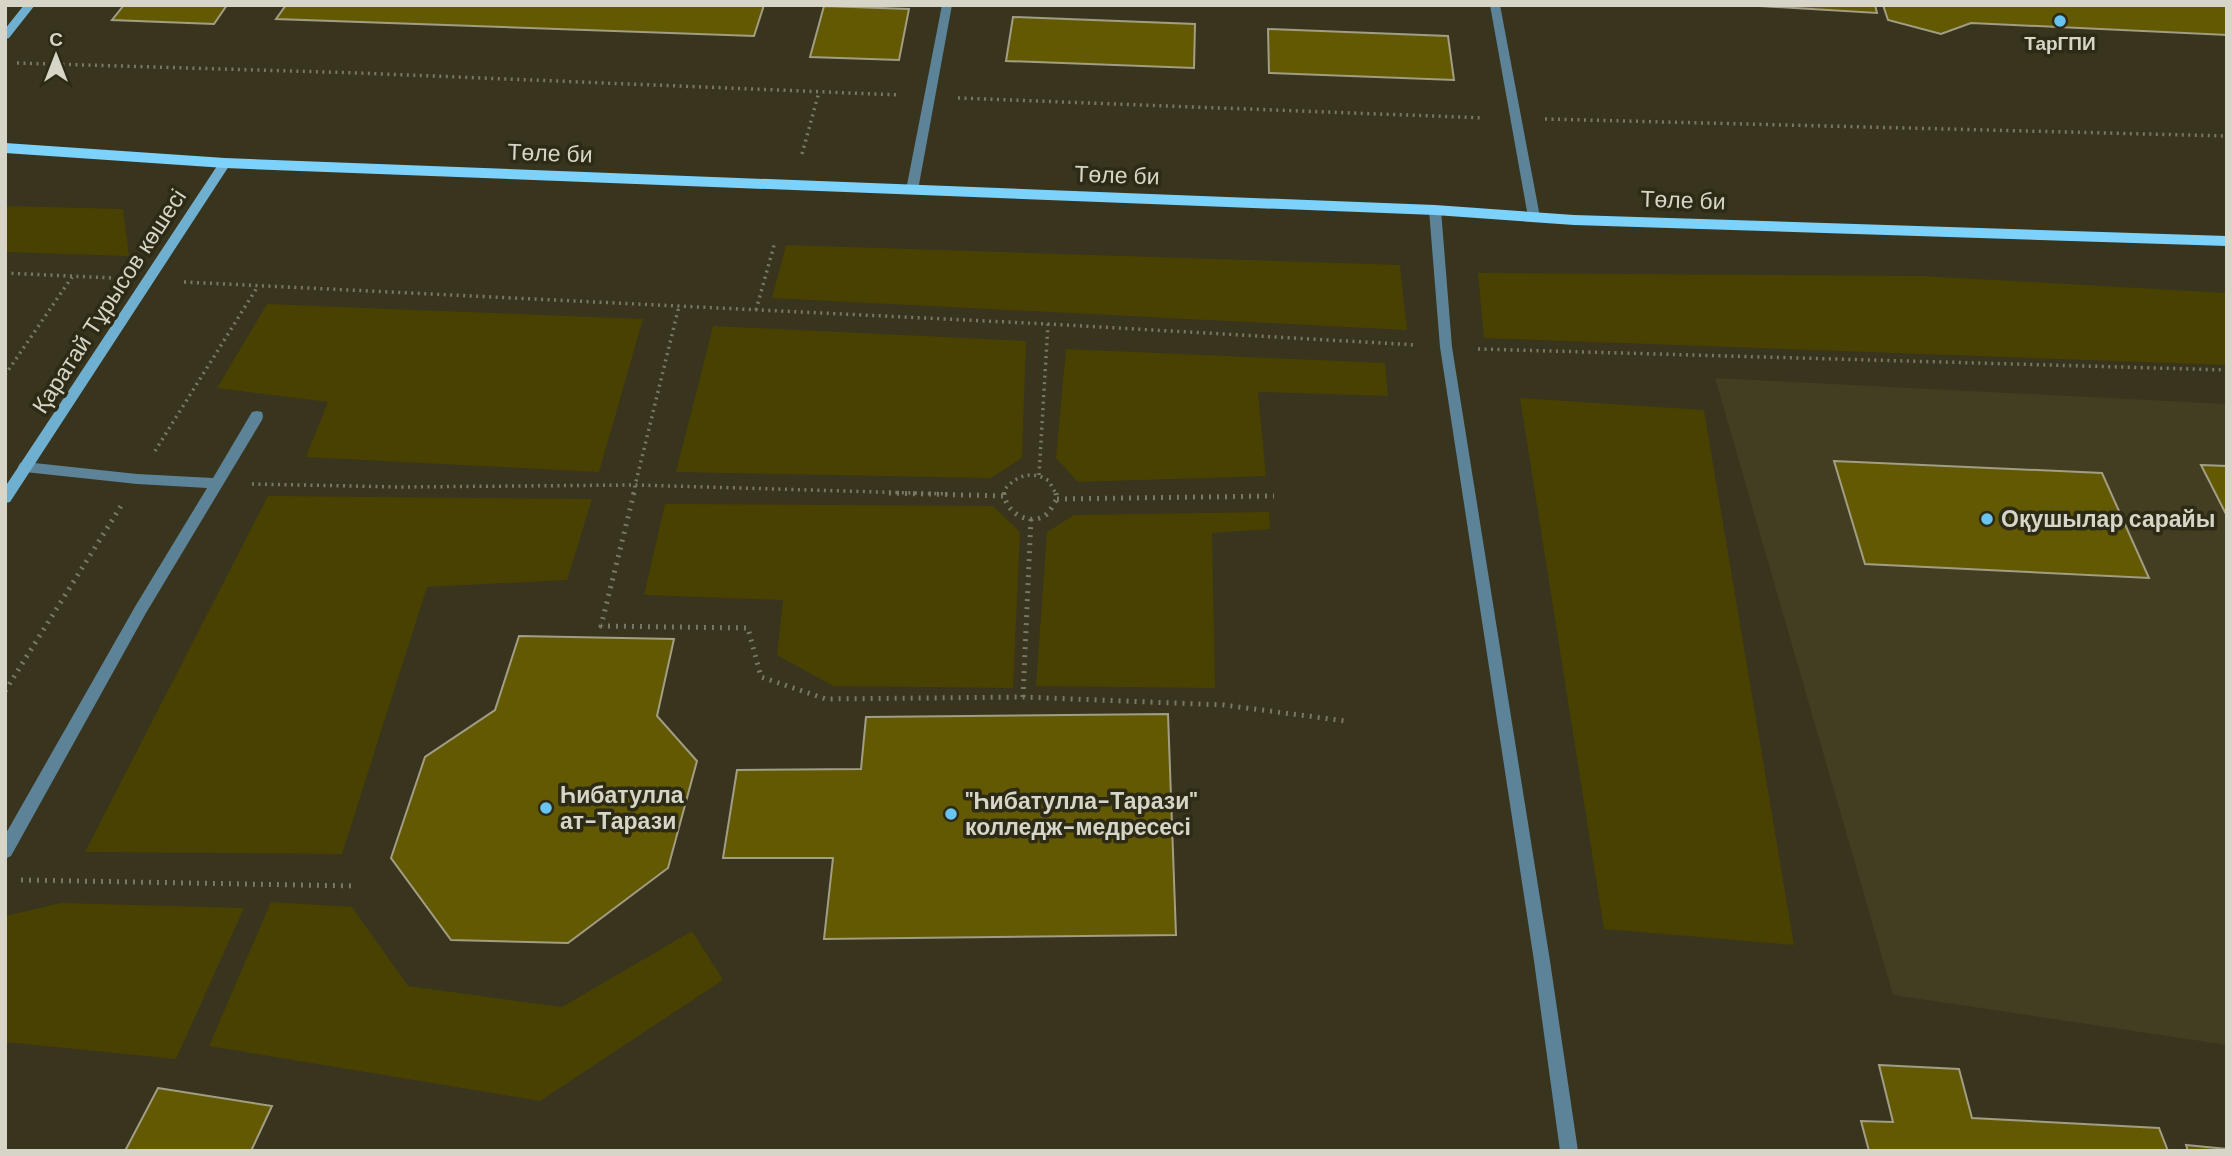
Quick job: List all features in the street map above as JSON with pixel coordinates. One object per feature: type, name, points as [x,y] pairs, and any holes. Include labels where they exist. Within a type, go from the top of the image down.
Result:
[{"type":"main road","points":[[5,36],[30,5]]},
{"type":"main road","name":"Төле би","points":[[5,148],[225,163],[1435,210],[1534,217],[2227,242]]},
{"type":"main road","name":"Қаратай Тұрысов көшесі","points":[[5,498],[225,163]]},
{"type":"street","points":[[912,190],[947,5]]},
{"type":"street","points":[[1495,5],[1534,217]]},
{"type":"street","points":[[1435,210],[1446,347],[1569,1151]]},
{"type":"street","points":[[5,851],[214,483],[257,416]]},
{"type":"street","points":[[25,467],[137,479],[214,483]]},
{"type":"path","points":[[5,62],[819,92],[1192,109],[2227,136]]},
{"type":"path","points":[[802,154],[819,92]]},
{"type":"path","points":[[756,310],[775,242]]},
{"type":"path","points":[[5,273],[1048,324],[1446,347],[2227,370]]},
{"type":"path","points":[[5,375],[73,276]]},
{"type":"path","points":[[679,306],[601,626],[748,628],[761,677],[826,699],[1023,697],[1224,705],[1345,721]]},
{"type":"path","points":[[1039,475],[1048,324]]},
{"type":"path","points":[[1031,474],[1039,475],[1053,484],[1057,499],[1048,513],[1031,518],[1013,514],[1003,502],[1003,496],[1005,489],[1015,478],[1031,474]]},
{"type":"path","points":[[214,483],[401,487],[636,485],[1003,496]]},
{"type":"path","points":[[1057,499],[1274,496]]},
{"type":"path","points":[[1023,697],[1031,518]]},
{"type":"path","points":[[17,880],[356,886]]},
{"type":"shaded area","points":[[5,206],[123,209],[129,256],[5,252]]},
{"type":"shaded area","points":[[786,245],[1400,265],[1407,330],[772,298]]},
{"type":"shaded area","points":[[1478,273],[1923,276],[2227,293],[2227,365],[1484,338]]},
{"type":"shaded area","points":[[267,304],[643,319],[599,472],[306,457],[328,402],[217,388]]},
{"type":"shaded area","points":[[713,326],[1026,341],[1022,458],[991,478],[676,472]]},
{"type":"shaded area","points":[[1066,349],[1385,363],[1388,396],[1258,392],[1266,476],[1078,482],[1056,458]]},
{"type":"shaded area","points":[[1715,378],[2227,404],[2227,1045],[1893,995]]},
{"type":"shaded area","points":[[1520,398],[1704,410],[1794,945],[1604,929]]},
{"type":"shaded area","points":[[268,496],[592,499],[567,580],[427,587],[342,854],[85,852]]},
{"type":"shaded area","points":[[665,504],[993,506],[1020,532],[1013,688],[833,686],[777,655],[783,600],[644,595]]},
{"type":"shaded area","points":[[1269,512],[1270,529],[1212,533],[1215,688],[1036,686],[1047,532],[1074,515]]},
{"type":"shaded area","points":[[271,902],[352,907],[408,986],[562,1007],[692,931],[723,980],[540,1101],[209,1046]]},
{"type":"shaded area","points":[[61,903],[244,908],[176,1059],[5,1042],[5,916]]},
{"type":"building","points":[[124,5],[227,5],[214,24],[112,20]]},
{"type":"building","points":[[286,5],[764,5],[754,36],[276,19]]},
{"type":"building","points":[[1744,5],[1875,5],[1877,13]]},
{"type":"building","name":"ТарГПИ","points":[[1883,5],[2227,5],[2227,35],[1971,23],[1941,34],[1888,20]]},
{"type":"building","points":[[824,6],[909,9],[899,60],[810,57]]},
{"type":"building","points":[[1013,17],[1195,24],[1194,68],[1006,61]]},
{"type":"building","points":[[1268,29],[1448,36],[1454,80],[1269,73]]},
{"type":"building","name":"Оқушылар сарайы","points":[[1834,461],[2102,473],[2149,578],[1865,564]]},
{"type":"building","points":[[2201,465],[2227,466],[2227,516]]},
{"type":"building","name":"Һибатулла ат-Тарази","points":[[519,636],[674,639],[657,716],[697,761],[668,868],[568,943],[451,940],[391,858],[425,757],[495,710]]},
{"type":"building","name":"\"Һибатулла-Тарази\" колледж-медресесі","points":[[1168,714],[1176,935],[824,939],[833,858],[723,858],[737,770],[861,769],[866,717]]},
{"type":"building","points":[[1879,1065],[1959,1069],[1972,1118],[2159,1128],[2168,1151],[1869,1151],[1861,1121],[1893,1122]]},
{"type":"building","points":[[158,1088],[272,1106],[251,1151],[125,1151]]},
{"type":"building","points":[[2186,1145],[2227,1149],[2227,1151],[2188,1151]]},
{"type":"place","name":"ТарГПИ","points":[[2060,21]]},
{"type":"place","name":"Оқушылар сарайы","points":[[1987,519]]},
{"type":"place","name":"Һибатулла ат-Тарази","points":[[546,808]]},
{"type":"place","name":"\"Һибатулла-Тарази\" колледж-медресесі","points":[[951,814]]}]
